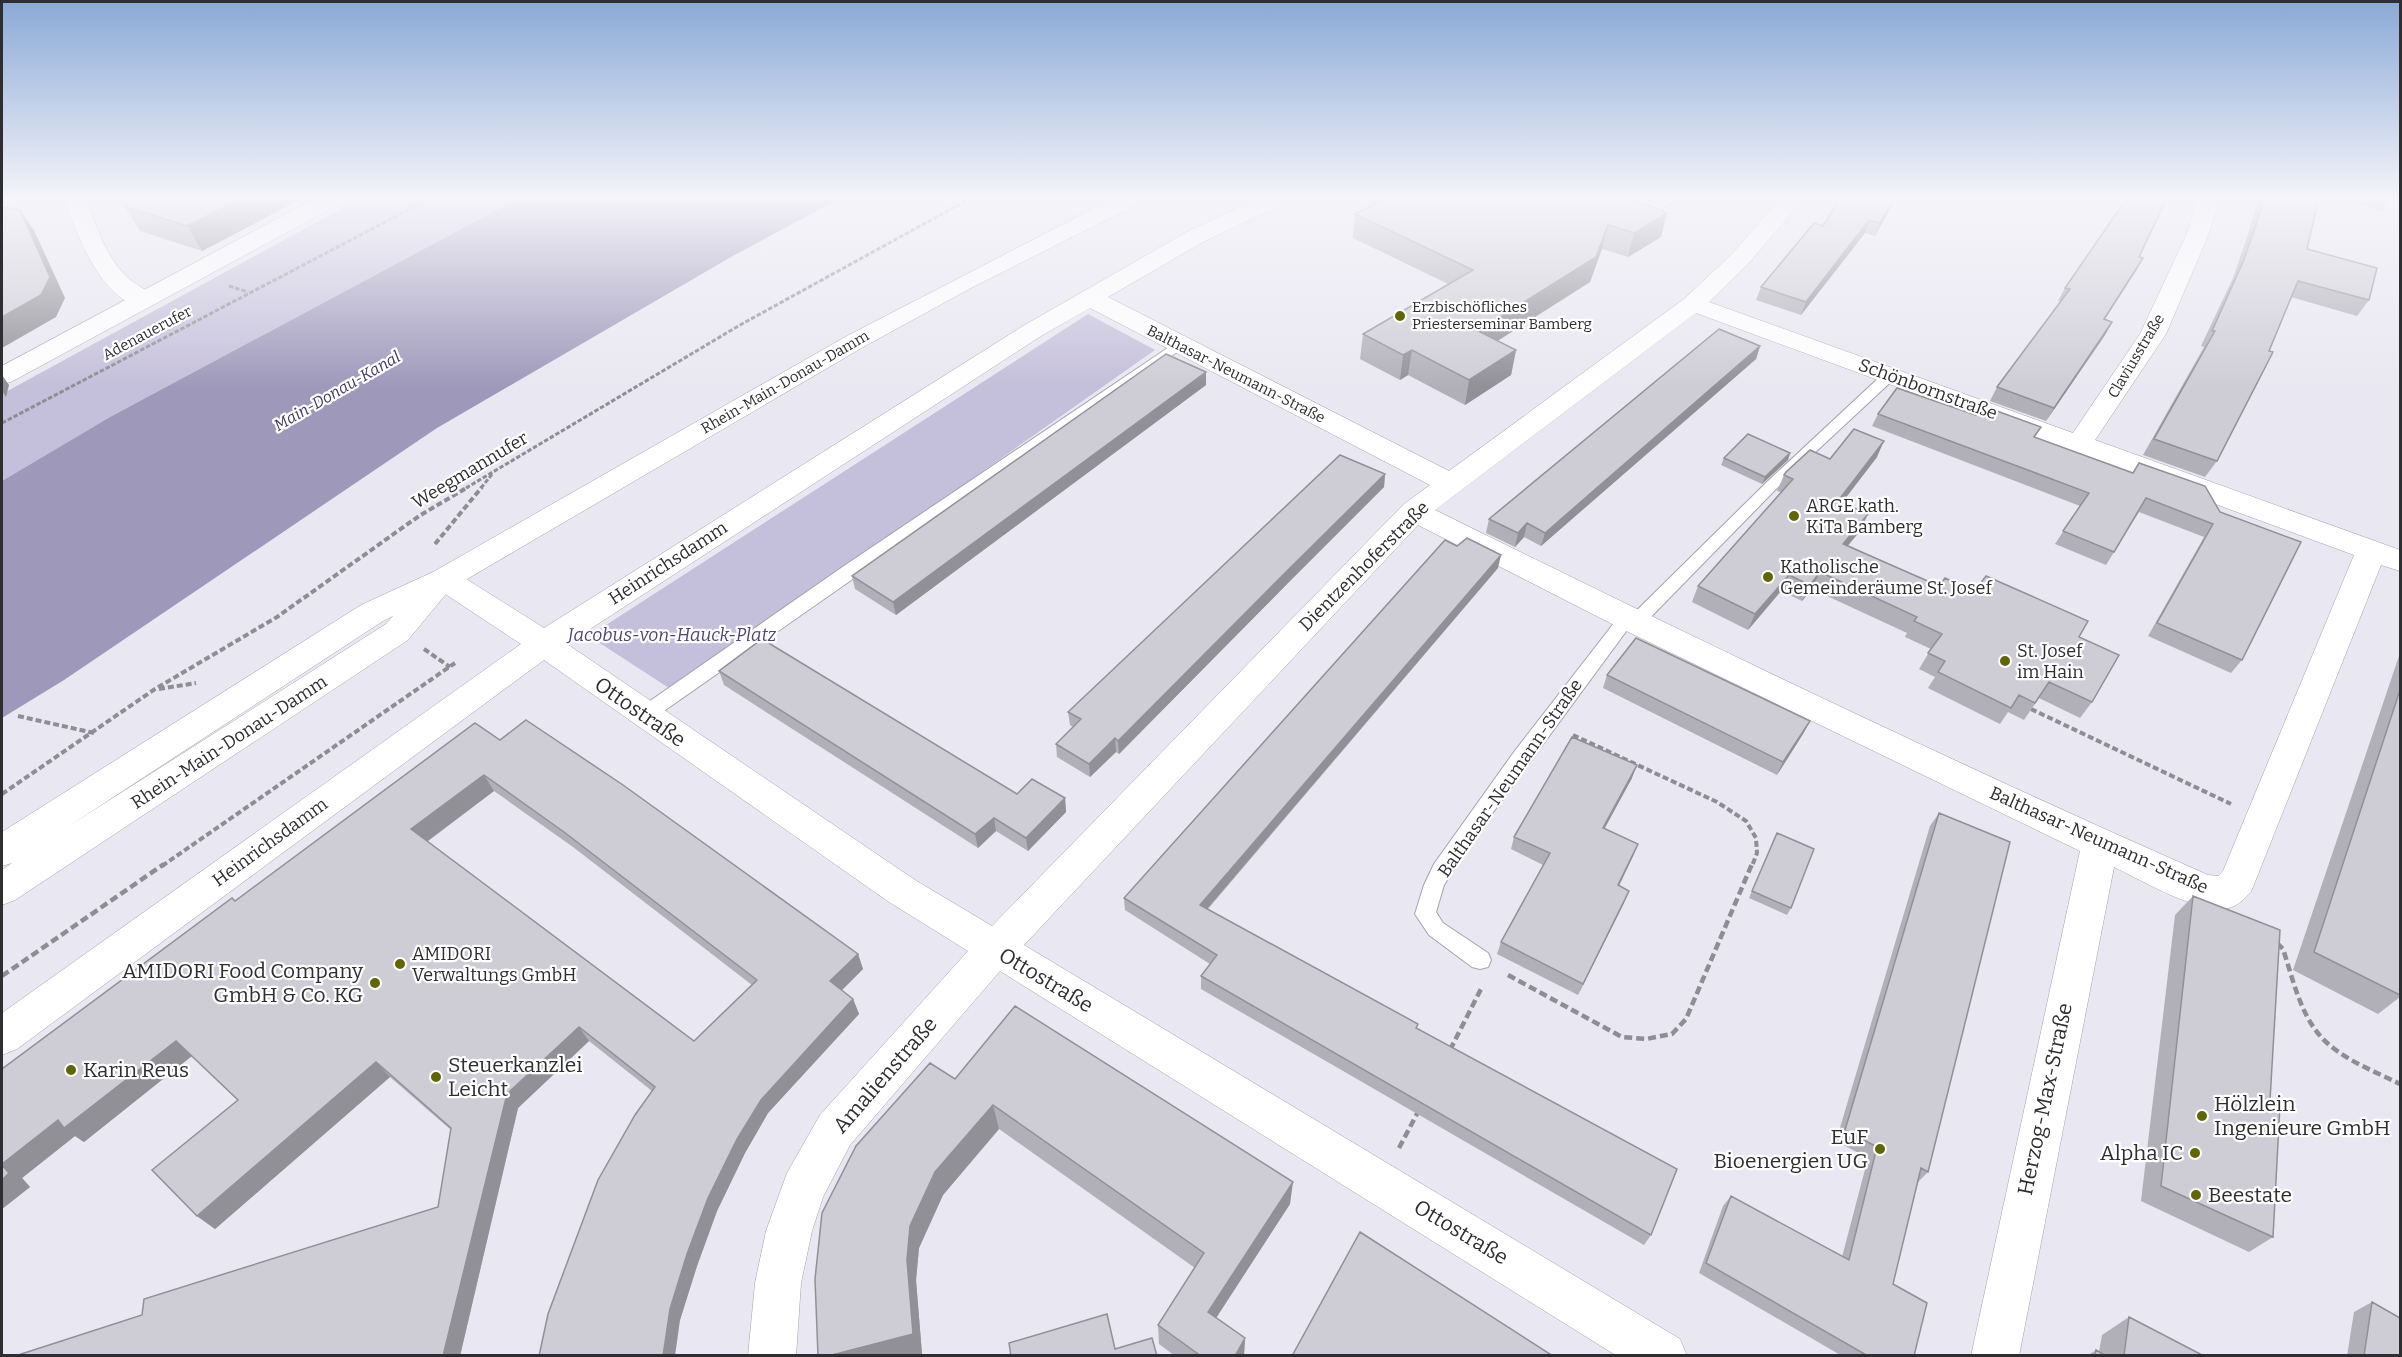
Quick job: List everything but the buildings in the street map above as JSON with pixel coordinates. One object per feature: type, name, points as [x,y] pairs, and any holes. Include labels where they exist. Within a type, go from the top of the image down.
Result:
[{"type":"street","points":[[104,261],[109,272],[124,288],[143,299]]},
{"type":"street","points":[[2,376],[214,261]]},
{"type":"street","name":"Rhein-Main-Donau-Damm","points":[[2,851],[328,639],[372,613],[444,579],[856,341],[1006,261]]},
{"type":"street","name":"Heinrichsdamm","points":[[2,1036],[543,644],[1088,297],[1152,261]]},
{"type":"street","name":"Dientzenhoferstraße","points":[[995,949],[1414,511],[1693,304],[1738,261]]},
{"type":"street","name":"Claviusstraße","points":[[2080,444],[2153,334],[2186,261]]},
{"type":"street","name":"Balthasar-Neumann-Straße","points":[[1088,297],[1449,483]]},
{"type":"street","name":"Schönbornstraße","points":[[1693,304],[2400,561]]},
{"type":"street","name":"Balthasar-Neumann-Straße","points":[[1414,511],[1631,620],[2100,844],[2204,891],[2226,893],[2238,881],[2371,551]]},
{"type":"street","name":"Rhein-Main-Donau-Damm","points":[[2,889],[398,632],[444,579]]},
{"type":"street","name":"Ottostraße","points":[[444,579],[543,644],[862,864],[995,949],[1663,1356]]},
{"type":"street","name":"Herzog-Max-Straße","points":[[1995,1356],[2100,844]]},
{"type":"street","name":"Amalienstraße","points":[[772,1356],[778,1283],[789,1231],[803,1189],[813,1169],[835,1130],[995,949]]},
{"type":"lane","points":[[644,715],[859,563],[1178,345]]},
{"type":"lane","name":"Balthasar-Neumann-Straße","points":[[1480,960],[1436,929],[1425,914],[1428,897],[1466,834],[1545,722],[1631,620],[1890,375]]},
{"type":"path","name":"Adenauerufer","points":[[2,423],[310,261]]},
{"type":"path","name":"Weegmannufer","points":[[2,794],[155,689],[277,618],[419,516],[740,325],[856,261]]},
{"type":"path","points":[[430,548],[439,541],[495,470]]},
{"type":"path","points":[[2031,709],[2262,818]]},
{"type":"path","points":[[18,716],[94,733]]},
{"type":"path","points":[[1480,960],[1622,1037],[1646,1040],[1671,1034],[1686,1019],[1757,853],[1756,838],[1746,821],[1718,801],[1545,722]]},
{"type":"path","points":[[2275,941],[2283,949],[2302,1004],[2319,1036],[2346,1055],[2400,1084]]},
{"type":"path","points":[[1445,1058],[1489,975],[1480,960]]},
{"type":"path","points":[[1380,1184],[1424,1100]]},
{"type":"green space","points":[[245,261],[401,261],[110,417],[2,481],[2,394]]},
{"type":"green space","name":"Jacobus-von-Hauck-Platz","points":[[1088,314],[1155,350],[672,690],[589,636]]},
{"type":"water","name":"Main-Donau-Kanal","points":[[401,261],[724,261],[437,428],[64,680],[2,718],[2,481],[110,417]]},
{"type":"place","name":"Erzbischöfliches Priesterseminar Bamberg","points":[[1400,316]]},
{"type":"place","name":"ARGE kath. KiTa Bamberg","points":[[1794,516]]},
{"type":"place","name":"Katholische Gemeinderäume St. Josef","points":[[1768,577]]},
{"type":"place","name":"St. Josef im Hain","points":[[2005,661]]},
{"type":"place","name":"AMIDORI Verwaltungs GmbH","points":[[400,964]]},
{"type":"place","name":"AMIDORI Food Company GmbH & Co. KG","points":[[375,983]]},
{"type":"place","name":"Karin Reus","points":[[71,1070]]},
{"type":"place","name":"Steuerkanzlei Leicht","points":[[436,1077]]},
{"type":"place","name":"Hölzlein Ingenieure GmbH","points":[[2202,1116]]},
{"type":"place","name":"EuF Bioenergien UG","points":[[1880,1149]]},
{"type":"place","name":"Alpha IC","points":[[2195,1153]]},
{"type":"place","name":"Beestate","points":[[2196,1195]]}]
